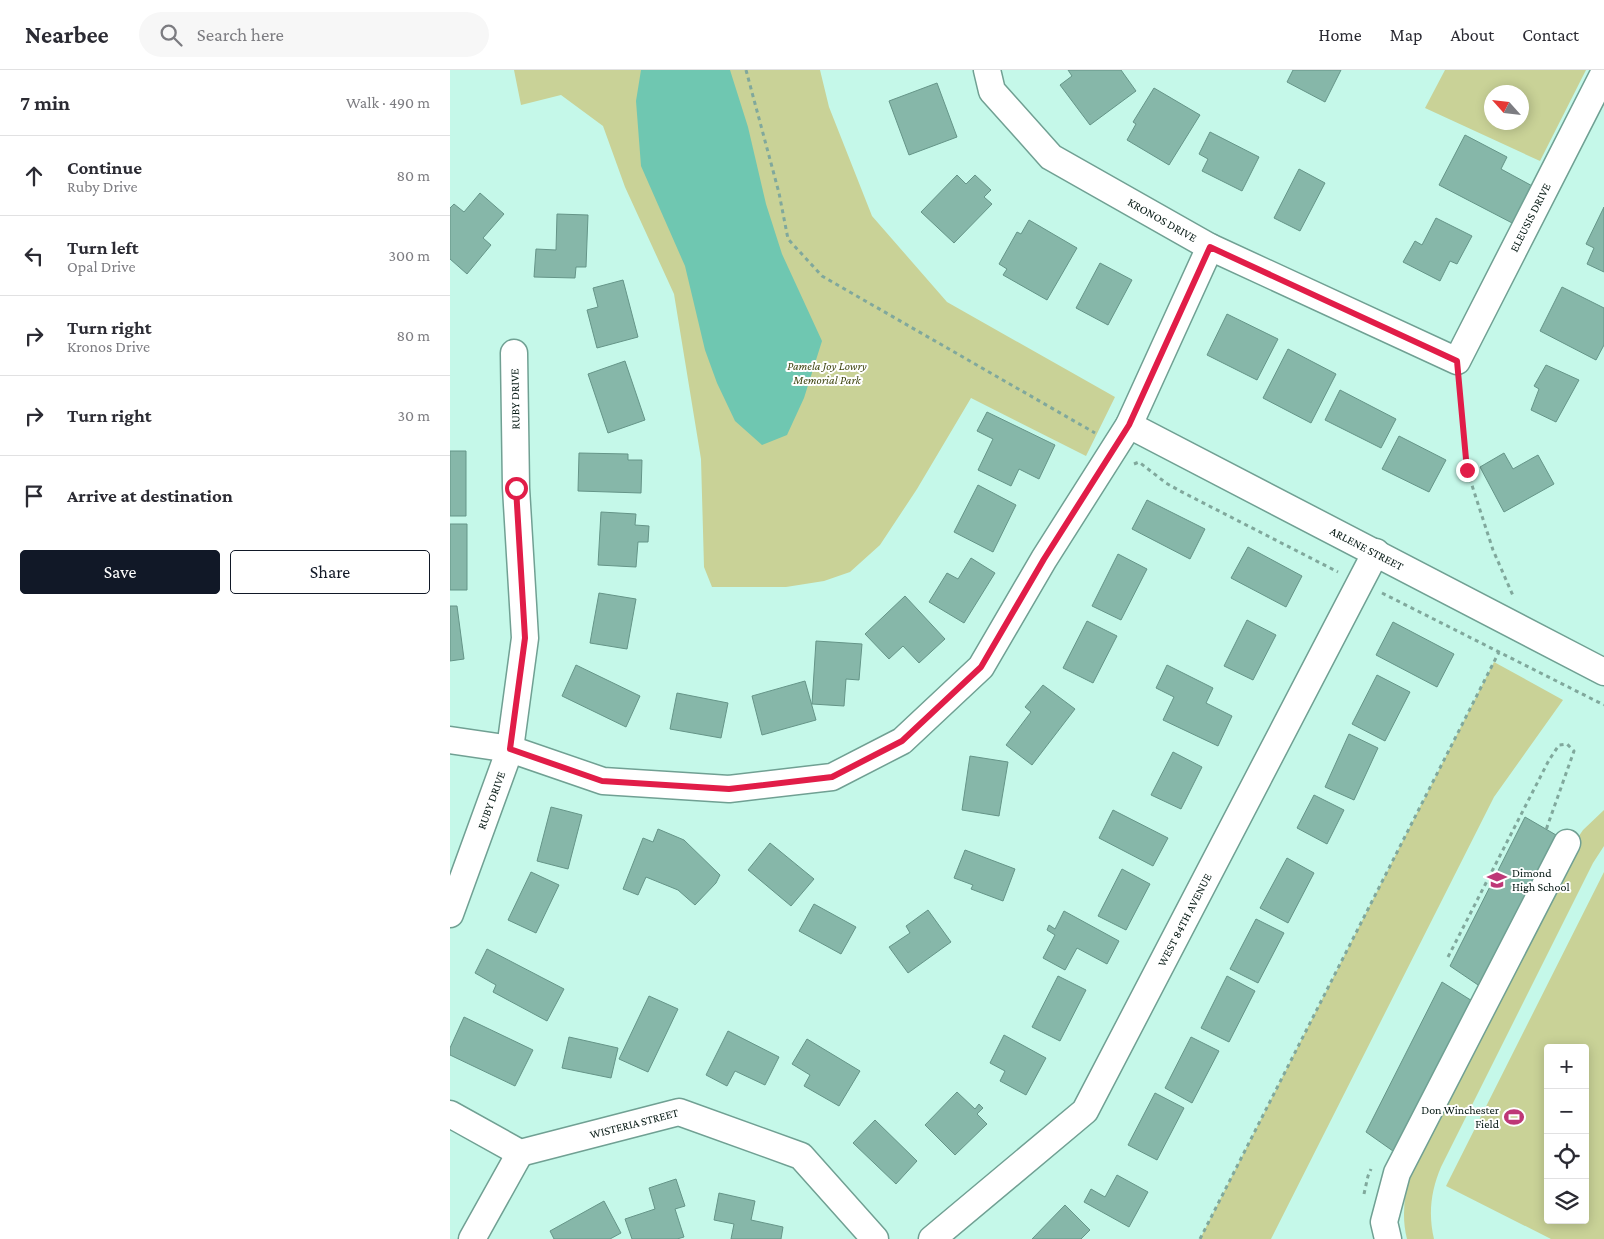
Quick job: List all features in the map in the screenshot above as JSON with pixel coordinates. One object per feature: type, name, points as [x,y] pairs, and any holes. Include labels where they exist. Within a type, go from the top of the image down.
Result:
[{"type":"street","name":"KRONOS DRIVE","points":[[987,70],[992,91],[1050,157],[1210,247],[1457,361]]},
{"type":"street","name":"ELEUSIS DRIVE","points":[[1457,361],[1604,73]]},
{"type":"street","points":[[450,740],[510,749],[602,781],[729,789],[832,777],[902,741],[981,667],[1044,559],[1129,425],[1210,247]]},
{"type":"street","name":"RUBY DRIVE","points":[[450,914],[510,749],[525,638],[516,488],[514,353]]},
{"type":"street","name":"ARLENE STREET","points":[[1129,425],[1604,672]]},
{"type":"street","name":"WEST 84TH AVENUE","points":[[932,1239],[1085,1111],[1376,552]]},
{"type":"street","points":[[1388,1239],[1384,1222],[1397,1173],[1567,843]]},
{"type":"street","name":"WISTERIA STREET","points":[[520,1153],[679,1112],[802,1156],[875,1239]]},
{"type":"street","points":[[450,1114],[520,1153],[472,1239]]},
{"type":"path","points":[[746,70],[779,193],[788,239],[822,276],[1098,434]]},
{"type":"path","points":[[1457,361],[1467,470],[1493,550],[1516,602]]},
{"type":"path","points":[[1200,1239],[1499,652]]},
{"type":"path","points":[[1448,957],[1549,760],[1558,745],[1567,744],[1574,751],[1542,838]]},
{"type":"path","points":[[1364,1196],[1368,1176],[1372,1168]]},
{"type":"green space","name":"Pamela Joy Lowry Memorial Park","points":[[514,70],[820,70],[829,107],[872,216],[947,302],[1115,397],[1086,456],[971,398],[917,489],[880,545],[850,572],[824,581],[786,587],[712,587],[704,567],[701,459],[674,294],[625,187],[603,126],[561,95],[521,105]]},
{"type":"green space","points":[[1445,70],[1586,70],[1540,161],[1425,108]]},
{"type":"green space","points":[[1494,662],[1563,700],[1494,797],[1271,1239],[1200,1239]]},
{"type":"green space","points":[[1604,810],[1604,846],[1593,863],[1441,1167],[1431,1202],[1434,1239],[1407,1239],[1404,1213],[1410,1170],[1570,849],[1583,830]]},
{"type":"green space","name":"Don Winchester Field","points":[[1604,872],[1604,1239],[1551,1239],[1446,1186]]},
{"type":"shaded area","points":[[641,70],[730,70],[748,127],[766,204],[782,254],[822,341],[804,398],[787,435],[762,445],[735,421],[717,383],[705,350],[685,266],[641,166],[636,101]]},
{"type":"building","points":[[1068,70],[1121,70],[1136,91],[1090,125],[1060,85],[1072,76]]},
{"type":"building","points":[[1293,70],[1341,70],[1325,102],[1287,82]]},
{"type":"building","points":[[937,83],[957,137],[909,155],[889,101]]},
{"type":"building","points":[[1154,88],[1200,115],[1169,165],[1127,140],[1136,124],[1133,122]]},
{"type":"building","points":[[1210,132],[1259,157],[1242,191],[1202,171],[1208,159],[1199,154]]},
{"type":"building","points":[[1465,135],[1507,157],[1501,169],[1536,188],[1516,225],[1439,185]]},
{"type":"building","points":[[1299,169],[1325,183],[1300,231],[1274,218]]},
{"type":"building","points":[[957,175],[966,184],[975,175],[991,190],[984,197],[992,204],[954,243],[921,212]]},
{"type":"building","points":[[480,193],[504,214],[483,238],[491,245],[467,274],[450,259],[450,208],[454,204],[464,212]]},
{"type":"building","points":[[1604,207],[1604,272],[1587,264],[1594,248],[1586,244]]},
{"type":"building","points":[[557,214],[588,215],[586,267],[576,267],[575,278],[534,277],[536,249],[556,250]]},
{"type":"building","points":[[1436,218],[1472,236],[1457,264],[1450,261],[1440,281],[1403,262],[1415,241],[1422,245]]},
{"type":"building","points":[[1029,220],[1077,248],[1047,300],[1003,275],[1007,269],[999,264],[1017,232],[1021,234]]},
{"type":"building","points":[[1100,263],[1132,280],[1108,325],[1076,308]]},
{"type":"building","points":[[623,280],[638,337],[597,348],[587,310],[598,307],[593,288]]},
{"type":"building","points":[[1562,287],[1604,308],[1604,345],[1596,360],[1540,331]]},
{"type":"building","points":[[1227,314],[1278,339],[1257,380],[1207,355]]},
{"type":"building","points":[[1288,349],[1336,374],[1311,423],[1263,398]]},
{"type":"building","points":[[625,361],[645,420],[608,433],[588,374]]},
{"type":"building","points":[[1546,365],[1579,380],[1556,422],[1531,410],[1539,389],[1534,386]]},
{"type":"building","points":[[1340,390],[1396,419],[1381,448],[1325,420]]},
{"type":"building","points":[[987,412],[1055,445],[1039,479],[1019,469],[1011,486],[978,470],[993,439],[977,431]]},
{"type":"building","points":[[1399,436],[1446,460],[1429,492],[1382,469]]},
{"type":"building","points":[[450,451],[466,451],[466,516],[450,516]]},
{"type":"building","points":[[579,453],[628,454],[628,460],[642,460],[641,493],[578,491]]},
{"type":"building","points":[[1504,453],[1513,469],[1538,455],[1554,484],[1504,512],[1480,467]]},
{"type":"building","points":[[978,485],[1016,505],[993,552],[954,532]]},
{"type":"building","points":[[1147,500],[1205,529],[1190,559],[1132,529]]},
{"type":"building","points":[[601,512],[636,514],[635,525],[649,526],[648,542],[638,542],[636,567],[598,565]]},
{"type":"building","points":[[450,524],[467,524],[467,590],[450,590]]},
{"type":"building","points":[[1248,547],[1302,576],[1286,607],[1231,578]]},
{"type":"building","points":[[1118,554],[1147,569],[1121,620],[1092,606]]},
{"type":"building","points":[[971,558],[995,573],[964,623],[929,602],[947,573],[958,579]]},
{"type":"building","points":[[599,593],[636,599],[627,649],[590,643]]},
{"type":"building","points":[[905,596],[945,639],[919,663],[903,646],[889,659],[865,634]]},
{"type":"building","points":[[450,606],[457,606],[464,659],[450,661]]},
{"type":"building","points":[[1247,620],[1276,635],[1253,680],[1224,666]]},
{"type":"building","points":[[1087,621],[1117,636],[1093,683],[1063,668]]},
{"type":"building","points":[[1393,622],[1454,654],[1437,687],[1376,655]]},
{"type":"building","points":[[816,641],[862,644],[859,680],[846,679],[844,706],[812,704]]},
{"type":"building","points":[[576,665],[640,696],[626,727],[562,696]]},
{"type":"building","points":[[1167,665],[1213,688],[1206,703],[1232,716],[1218,746],[1163,720],[1174,697],[1156,688]]},
{"type":"building","points":[[1377,675],[1410,692],[1385,741],[1352,724]]},
{"type":"building","points":[[805,681],[816,720],[762,735],[752,696]]},
{"type":"building","points":[[1043,685],[1075,709],[1032,765],[1006,745],[1031,712],[1025,707]]},
{"type":"building","points":[[677,693],[728,703],[721,738],[670,729]]},
{"type":"building","points":[[1349,734],[1378,748],[1354,800],[1325,787]]},
{"type":"building","points":[[1173,752],[1202,767],[1181,809],[1151,795]]},
{"type":"building","points":[[970,756],[1008,762],[999,816],[962,810]]},
{"type":"building","points":[[1314,795],[1344,810],[1327,844],[1297,828]]},
{"type":"building","points":[[551,807],[582,815],[568,869],[537,861]]},
{"type":"building","points":[[1113,810],[1168,838],[1153,866],[1099,838]]},
{"type":"building","points":[[1525,817],[1563,839],[1484,989],[1450,966]]},
{"type":"building","points":[[658,829],[684,840],[720,875],[716,883],[695,905],[678,890],[646,877],[638,895],[623,889],[643,838],[653,842]]},
{"type":"building","points":[[770,843],[814,879],[791,906],[748,870]]},
{"type":"building","points":[[965,850],[1015,869],[1003,901],[971,889],[973,885],[954,878]]},
{"type":"building","points":[[1287,858],[1314,873],[1288,923],[1260,908]]},
{"type":"building","points":[[1122,869],[1150,884],[1126,930],[1098,916]]},
{"type":"building","points":[[531,872],[559,885],[536,933],[508,920]]},
{"type":"building","points":[[814,904],[856,927],[841,954],[799,931]]},
{"type":"building","points":[[928,910],[951,942],[908,973],[889,947],[910,933],[906,926]]},
{"type":"building","points":[[1064,911],[1119,941],[1107,964],[1077,948],[1065,970],[1043,958],[1055,935],[1047,930],[1049,925],[1055,929]]},
{"type":"building","points":[[1256,919],[1284,933],[1258,983],[1230,969]]},
{"type":"building","points":[[487,949],[564,989],[547,1021],[493,992],[496,985],[475,973]]},
{"type":"building","points":[[1058,976],[1086,990],[1060,1041],[1032,1027]]},
{"type":"building","points":[[1227,976],[1255,991],[1229,1042],[1201,1028]]},
{"type":"building","points":[[1442,982],[1477,1004],[1400,1156],[1366,1132]]},
{"type":"building","points":[[649,996],[678,1009],[648,1072],[619,1059]]},
{"type":"building","points":[[464,1017],[533,1050],[515,1086],[450,1055],[450,1048]]},
{"type":"building","points":[[728,1031],[779,1057],[765,1085],[735,1071],[727,1086],[706,1075]]},
{"type":"building","points":[[1004,1035],[1046,1058],[1026,1095],[1000,1081],[1005,1071],[990,1063]]},
{"type":"building","points":[[569,1037],[618,1048],[611,1078],[562,1068]]},
{"type":"building","points":[[1191,1037],[1219,1051],[1192,1103],[1165,1088]]},
{"type":"building","points":[[807,1039],[860,1071],[839,1106],[804,1086],[810,1075],[792,1064]]},
{"type":"building","points":[[957,1092],[975,1109],[979,1104],[983,1108],[977,1114],[987,1124],[955,1155],[925,1125]]},
{"type":"building","points":[[1155,1093],[1184,1108],[1157,1160],[1128,1145]]},
{"type":"building","points":[[875,1120],[917,1161],[896,1184],[853,1143]]},
{"type":"building","points":[[1117,1175],[1148,1192],[1129,1227],[1084,1202],[1091,1189],[1105,1197]]},
{"type":"building","points":[[676,1179],[685,1206],[675,1209],[684,1237],[677,1239],[632,1239],[625,1219],[655,1209],[649,1188]]},
{"type":"building","points":[[719,1193],[755,1201],[751,1220],[783,1227],[781,1239],[731,1239],[734,1224],[714,1220]]},
{"type":"building","points":[[604,1201],[621,1233],[610,1239],[554,1239],[550,1231]]},
{"type":"building","points":[[1065,1205],[1090,1230],[1081,1239],[1032,1239]]},
{"type":"place","name":"Dimond High School","points":[[1497,880]]},
{"type":"place","name":"Don Winchester Field","points":[[1514,1117]]},
{"type":"route","points":[[516,488],[525,638],[510,749],[602,781],[729,789],[832,777],[902,741],[981,667],[1044,559],[1129,425],[1210,247],[1457,361],[1467,470]]}]
